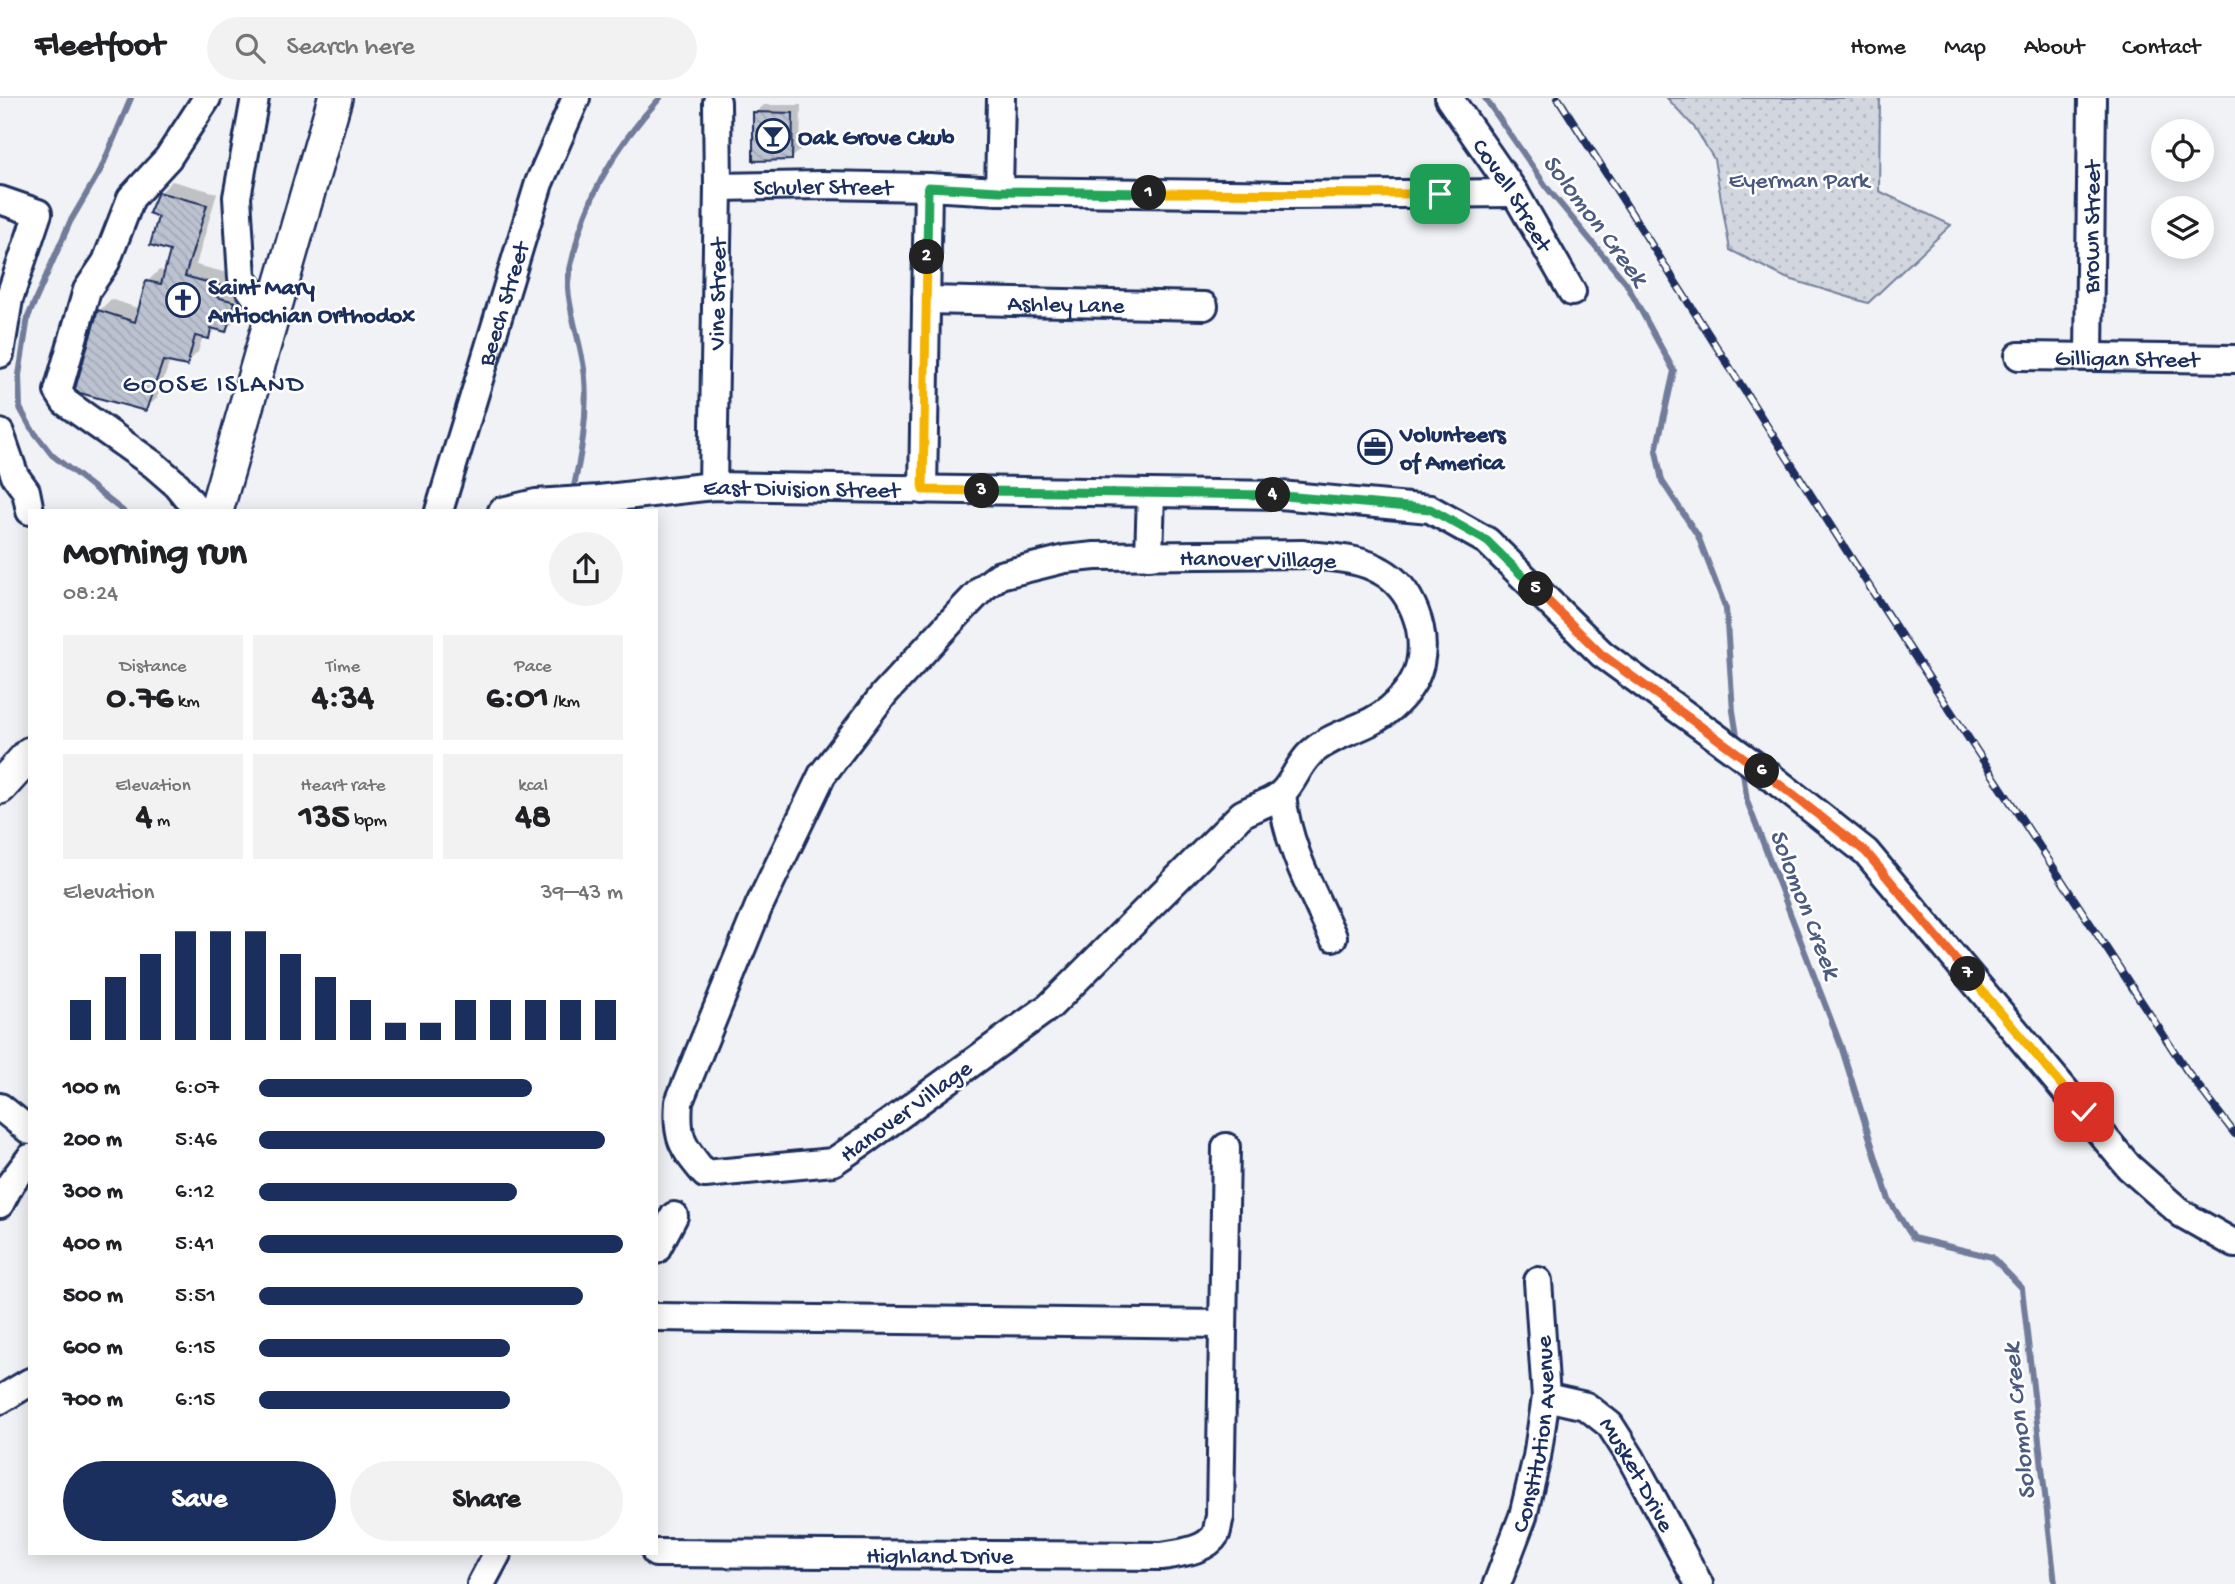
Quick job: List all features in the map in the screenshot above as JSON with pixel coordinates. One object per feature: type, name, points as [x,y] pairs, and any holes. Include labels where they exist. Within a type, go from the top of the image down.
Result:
[{"type":"main road","points":[[217,509],[335,98]]},
{"type":"main road","points":[[0,787],[28,756]]},
{"type":"street","points":[[196,509],[177,485],[162,472],[65,402],[58,391],[86,290],[106,262],[131,198],[168,158],[207,98]]},
{"type":"street","points":[[255,98],[237,197],[242,278],[271,318]]},
{"type":"street","name":"Beech Street","points":[[440,509],[539,183],[576,98]]},
{"type":"street","points":[[999,191],[1001,98]]},
{"type":"street","name":"Covell Street","points":[[1449,98],[1515,193],[1572,292]]},
{"type":"street","name":"Brown Street","points":[[2089,357],[2092,98]]},
{"type":"street","name":"Vine Street","points":[[713,486],[717,102]]},
{"type":"street","name":"Schuler Street","points":[[718,187],[928,187],[999,191],[1289,195],[1515,193]]},
{"type":"street","points":[[923,490],[928,187]]},
{"type":"street","points":[[0,200],[38,213],[9,299],[0,354]]},
{"type":"street","name":"Ashley Lane","points":[[926,300],[1204,306]]},
{"type":"street","name":"Gilligan Street","points":[[2019,356],[2235,359]]},
{"type":"street","points":[[0,433],[15,476],[26,491],[30,509]]},
{"type":"street","name":"East Division Street","points":[[510,509],[536,503],[713,486],[1280,495],[1430,509],[1487,541],[1601,654],[1771,777],[1866,852],[2129,1167],[2182,1214],[2235,1244]]},
{"type":"street","name":"Hanover Village","points":[[1149,556],[1151,494]]},
{"type":"street","name":"Hanover Village","points":[[1303,554],[1360,561],[1383,572],[1404,591],[1416,613],[1421,636],[1420,664],[1411,687],[1391,709],[1370,723],[1329,739],[1310,753],[1282,794],[1242,814],[1050,1006],[833,1163],[705,1174],[683,1148],[677,1124],[679,1102],[758,906],[822,775],[884,694],[983,588],[1000,575],[1066,559],[1095,556],[1303,554]]},
{"type":"street","points":[[1282,794],[1285,821],[1292,846],[1333,937]]},
{"type":"street","points":[[0,1107],[28,1129]]},
{"type":"street","name":"Highland Drive","points":[[658,1553],[1162,1556],[1188,1552],[1203,1545],[1215,1535],[1220,1517],[1226,1147]]},
{"type":"street","points":[[0,1204],[10,1183],[28,1160]]},
{"type":"street","points":[[658,1246],[674,1216]]},
{"type":"street","name":"Constitution Avenue","points":[[1497,1584],[1522,1516],[1537,1457],[1546,1397],[1538,1282]]},
{"type":"street","points":[[658,1317],[1223,1324]]},
{"type":"street","points":[[0,1400],[28,1383]]},
{"type":"street","name":"Musket Drive","points":[[1546,1397],[1586,1406],[1610,1425],[1631,1458],[1699,1584]]},
{"type":"street","points":[[481,1584],[496,1555]]},
{"type":"green space","name":"Eyerman Park","points":[[1667,98],[1880,98],[1879,191],[1951,225],[1868,303],[1786,278],[1730,250],[1714,159],[1695,128]]},
{"type":"building","name":"Oak Grove Ckub","points":[[753,112],[793,113],[792,160],[753,161]]},
{"type":"building","name":"Saint Mary Antiochian Orthodox","points":[[158,192],[207,205],[185,276],[221,286],[217,297],[235,302],[226,332],[211,328],[209,339],[195,336],[187,366],[163,361],[146,411],[80,393],[75,389],[98,310],[135,322],[146,281],[161,284],[170,251],[150,245],[158,217],[149,213]]},
{"type":"waterway","name":"Solomon Creek","points":[[120,509],[52,455],[31,428],[20,408],[19,375],[28,317],[70,222],[101,169],[131,98]]},
{"type":"waterway","name":"Solomon Creek","points":[[572,495],[583,437],[586,393],[584,367],[569,299],[569,272],[579,234],[595,192],[617,152],[660,98]]},
{"type":"waterway","name":"Solomon Creek","points":[[1485,98],[1548,189],[1626,283],[1674,371],[1656,451],[1662,481],[1698,536],[1726,609],[1733,711],[1738,742]]},
{"type":"waterway","name":"Solomon Creek","points":[[1742,766],[1747,801],[1841,1046],[1889,1200],[1913,1238],[1992,1257],[2022,1288],[2055,1584]]},
{"type":"railway","points":[[1558,98],[1885,611],[2187,1071],[2235,1134]]},
{"type":"place","name":"Oak Grove Ckub","points":[[773,136]]},
{"type":"place","name":"Saint Mary Antiochian Orthodox","points":[[183,300]]},
{"type":"place","name":"Volunteers of America","points":[[1375,447]]},
{"type":"district","name":"GOOSE ISLAND","points":[[214,382]]},
{"type":"route","points":[[1440,194],[1289,195],[999,191],[928,187],[923,490],[1280,495],[1430,509],[1487,541],[1601,654],[1771,777],[1866,852],[2084,1112]]}]
